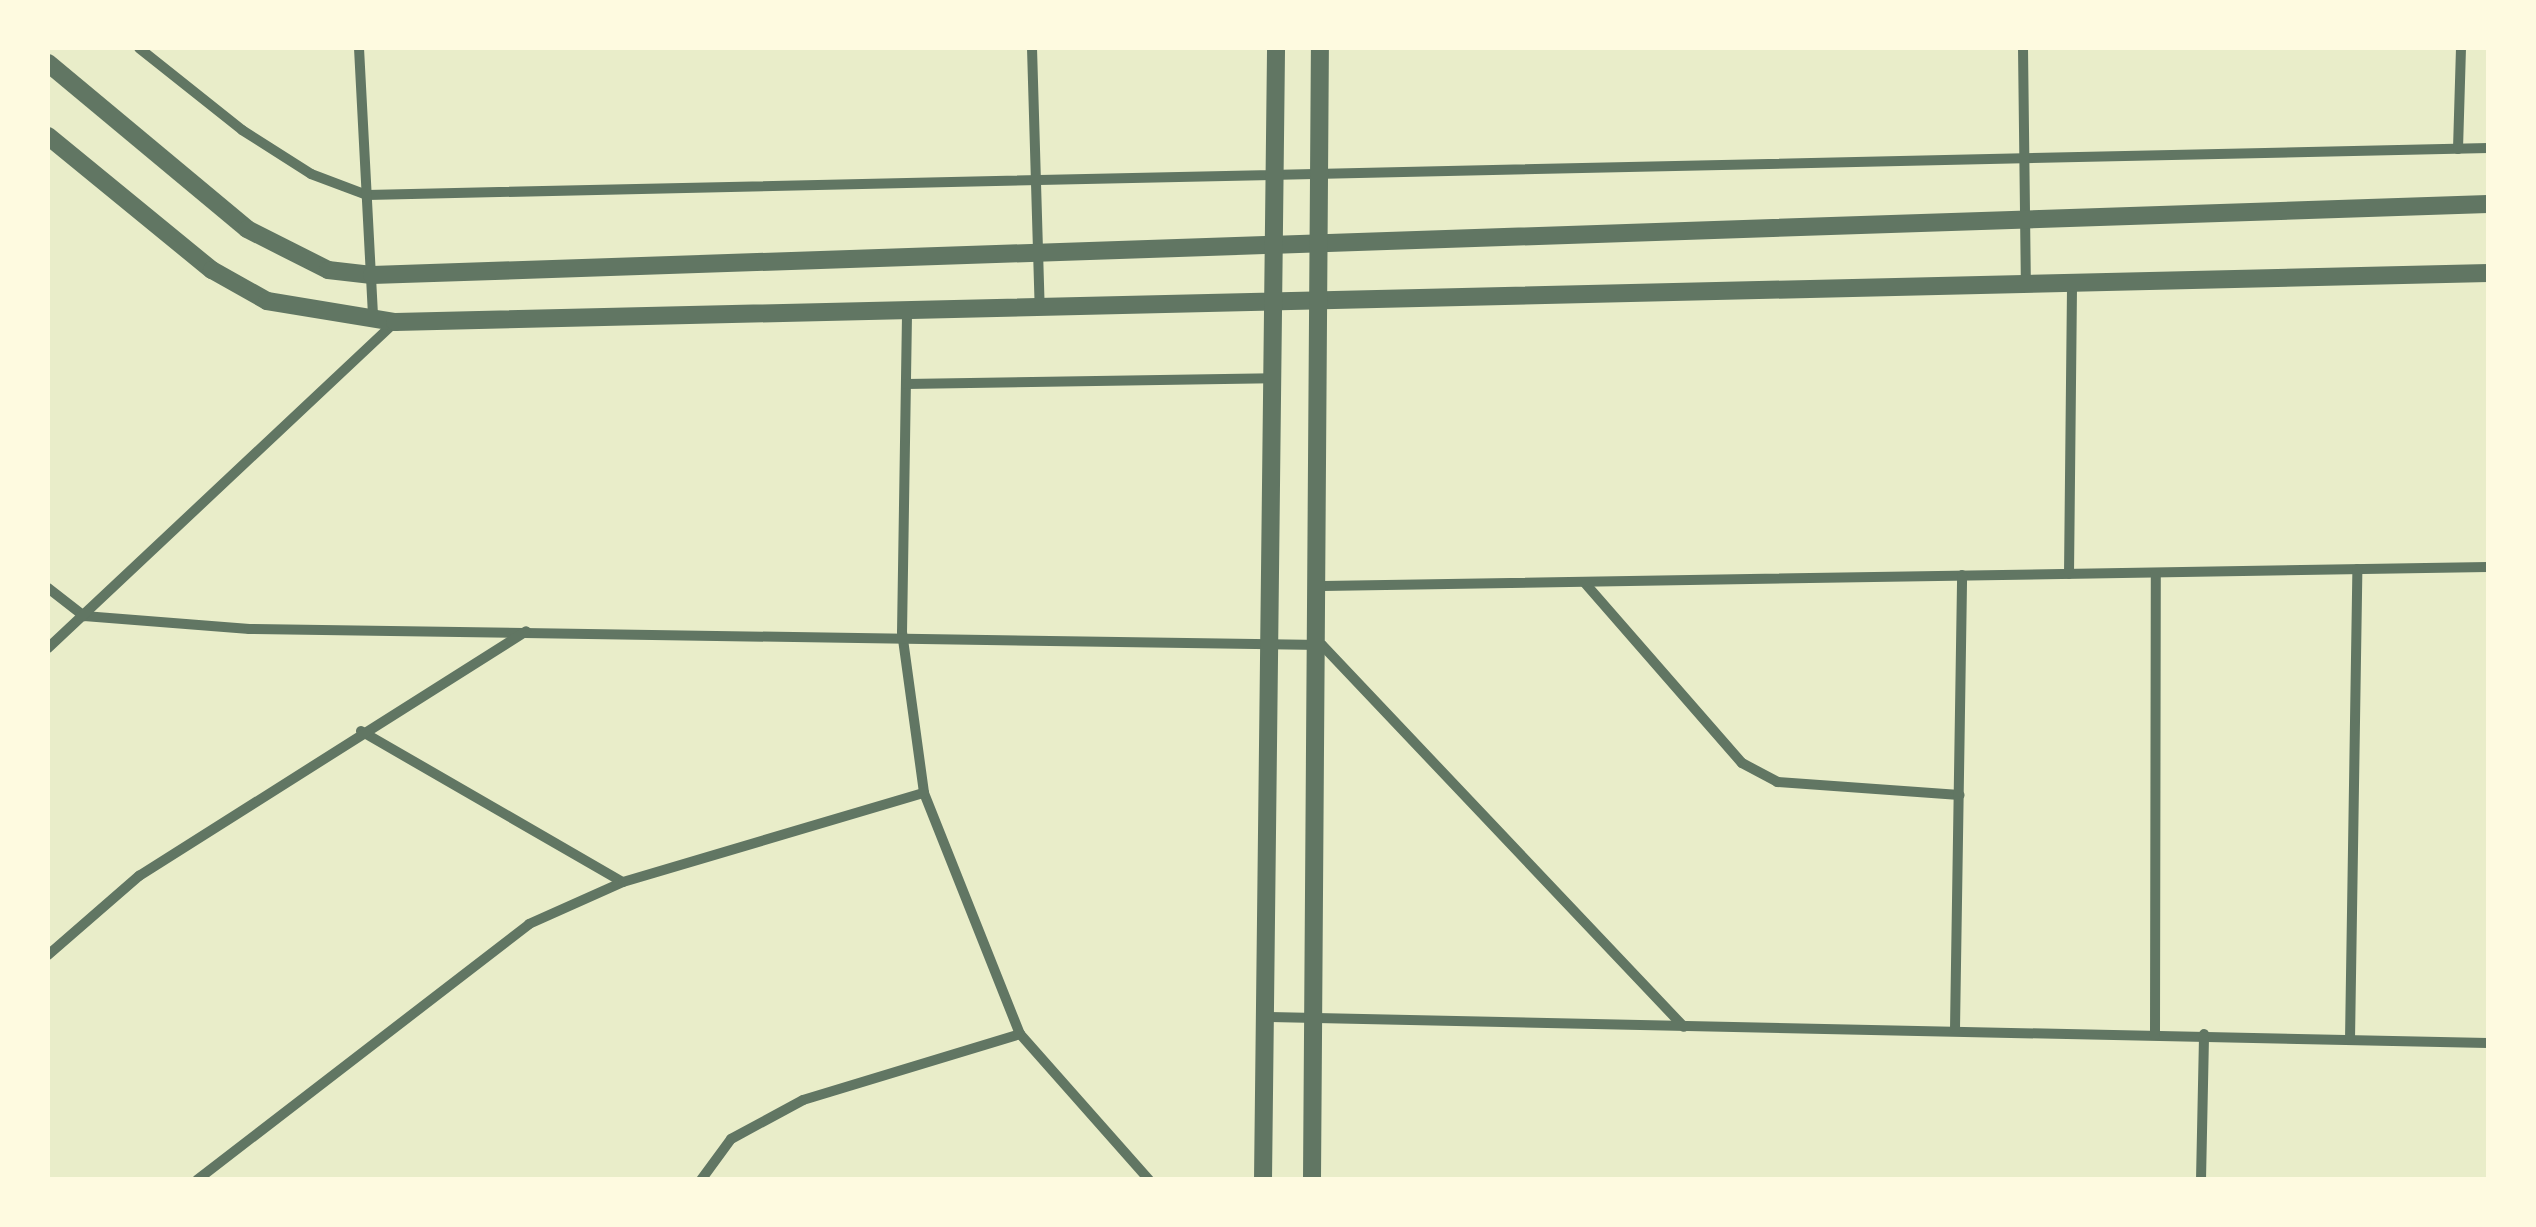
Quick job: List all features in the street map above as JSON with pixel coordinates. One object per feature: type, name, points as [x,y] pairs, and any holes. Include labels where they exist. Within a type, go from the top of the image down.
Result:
[{"type":"street","points":[[139,48],[242,130],[311,174],[367,195],[1320,181],[2488,148]]},
{"type":"street","points":[[360,48],[373,320]]},
{"type":"street","points":[[1032,48],[1040,310]]},
{"type":"street","points":[[1262,1180],[1277,301],[1276,48]]},
{"type":"street","points":[[1312,1180],[1323,586],[1318,300],[1322,242],[1320,48]]},
{"type":"street","points":[[2023,48],[2020,215],[2026,285]]},
{"type":"street","points":[[2458,149],[2461,48]]},
{"type":"street","points":[[48,63],[247,229],[328,270],[372,275],[1040,258],[1322,242],[2020,215],[2488,204]]},
{"type":"street","points":[[48,136],[212,270],[267,302],[394,322],[907,315],[1277,301],[2488,273]]},
{"type":"street","points":[[2069,574],[2072,284]]},
{"type":"street","points":[[907,315],[902,632],[924,793],[1020,1034],[1149,1180]]},
{"type":"street","points":[[48,648],[394,322]]},
{"type":"street","points":[[906,384],[1276,378]]},
{"type":"street","points":[[1323,586],[2488,567]]},
{"type":"street","points":[[2350,1040],[2356,569]]},
{"type":"street","points":[[2154,1035],[2156,573]]},
{"type":"street","points":[[1955,1029],[1962,575]]},
{"type":"street","points":[[1584,582],[1742,764],[1776,782],[1960,795]]},
{"type":"street","points":[[48,588],[84,616],[249,630],[902,632],[1322,645],[1684,1027]]},
{"type":"street","points":[[48,956],[139,876],[361,730],[526,631]]},
{"type":"street","points":[[361,730],[623,882]]},
{"type":"street","points":[[197,1180],[488,950],[623,882],[924,793]]},
{"type":"street","points":[[1266,1016],[1315,1020],[2204,1034],[2488,1044]]},
{"type":"street","points":[[702,1180],[732,1139],[803,1100],[1020,1034]]},
{"type":"street","points":[[2201,1180],[2204,1034]]}]
